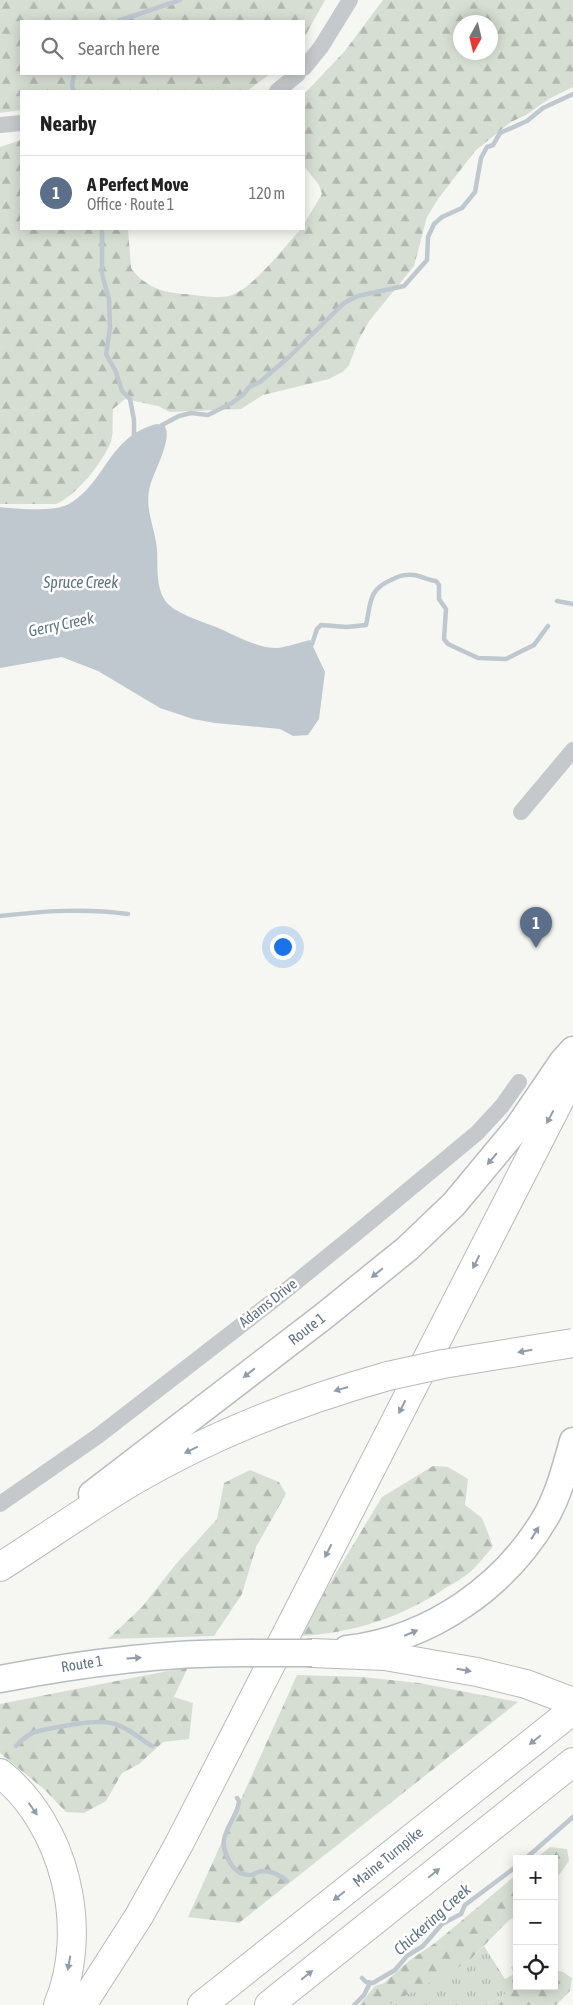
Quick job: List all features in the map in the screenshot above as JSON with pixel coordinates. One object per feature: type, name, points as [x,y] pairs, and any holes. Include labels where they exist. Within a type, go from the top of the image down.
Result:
[{"type":"highway","points":[[82,2005],[139,1916],[183,1835],[573,1074]]},
{"type":"highway","points":[[0,1567],[133,1481],[180,1455],[230,1431],[288,1408],[333,1392],[388,1376],[443,1364],[573,1343]]},
{"type":"highway","points":[[312,1653],[385,1656],[477,1672],[526,1684],[573,1702]]},
{"type":"highway","name":"Maine Turnpike","points":[[202,2005],[573,1710]]},
{"type":"highway","points":[[269,2005],[573,1762]]},
{"type":"highway","points":[[0,1773],[23,1794],[36,1813],[51,1840],[63,1870],[72,1919],[71,1961],[58,2005]]},
{"type":"main road","name":"Route 1","points":[[0,1567],[324,1316],[408,1248],[454,1204],[518,1127],[563,1061],[573,1050]]},
{"type":"main road","name":"Route 1","points":[[0,1679],[122,1658],[209,1652],[312,1653],[359,1648],[408,1634],[438,1620],[487,1587],[511,1565],[548,1512],[562,1480],[573,1441]]},
{"type":"street","points":[[305,67],[321,47],[350,0]]},
{"type":"street","points":[[278,90],[297,75]]},
{"type":"street","points":[[0,125],[20,123]]},
{"type":"street","points":[[521,812],[573,750]]},
{"type":"street","name":"Adams Drive","points":[[0,1504],[98,1436],[274,1300],[477,1133],[502,1106],[519,1082]]},
{"type":"green space","points":[[0,0],[325,0],[305,36],[305,20],[20,20],[20,75],[269,75],[248,90],[20,90],[20,110],[0,113]]},
{"type":"green space","points":[[383,0],[573,0],[573,87],[511,122],[475,151],[438,199],[427,217],[414,266],[370,320],[359,339],[349,365],[344,371],[329,379],[263,395],[241,409],[170,412],[158,406],[125,399],[113,409],[112,436],[106,452],[94,470],[72,494],[56,504],[0,504],[0,147],[20,140],[20,230],[128,230],[131,268],[147,284],[160,290],[175,293],[212,297],[229,296],[248,286],[300,230],[305,230],[305,222],[322,194],[319,185],[305,167],[305,93],[344,52]]},
{"type":"green space","points":[[433,1466],[448,1467],[468,1479],[465,1505],[482,1518],[493,1546],[465,1576],[413,1607],[357,1628],[318,1635],[298,1636],[382,1497]]},
{"type":"green space","points":[[250,1470],[279,1482],[286,1494],[256,1547],[242,1594],[214,1636],[108,1639],[142,1607],[176,1564],[217,1519],[224,1483]]},
{"type":"green space","points":[[188,1667],[174,1697],[193,1703],[189,1739],[163,1742],[139,1764],[122,1773],[106,1801],[84,1813],[66,1812],[45,1790],[0,1753],[0,1704]]},
{"type":"green space","points":[[297,1675],[362,1677],[419,1683],[518,1702],[239,1923],[188,1917]]},
{"type":"green space","points":[[550,1847],[567,1849],[569,1861],[558,1876],[558,1855],[540,1855]]},
{"type":"green space","points":[[513,1877],[513,1917],[468,1962],[388,2005],[359,2005],[375,1986],[384,1983],[410,1960],[435,1943]]},
{"type":"green space","points":[[484,1946],[505,1979],[513,1975],[513,1989],[486,2005],[389,2005],[390,2002],[468,1962]]},
{"type":"green space","points":[[558,1971],[572,1978],[570,1991],[556,2005],[486,2005],[513,1989],[558,1990]]},
{"type":"water","name":"Spruce Creek","points":[[156,424],[164,425],[167,437],[148,494],[149,510],[156,541],[157,570],[161,592],[172,608],[261,646],[277,648],[310,640],[325,672],[319,719],[308,735],[293,736],[280,729],[193,719],[160,708],[98,671],[62,657],[0,668],[0,507],[45,509],[63,507],[69,504],[91,485],[127,439]]},
{"type":"waterway","points":[[121,20],[180,0]]},
{"type":"waterway","points":[[74,75],[72,86],[74,90]]},
{"type":"waterway","points":[[160,429],[162,425],[179,416],[191,413],[208,415],[232,403],[244,394],[249,387],[260,382],[290,356],[344,303],[358,296],[404,286],[427,260],[428,237],[434,224],[442,217],[462,208],[475,192],[481,158],[487,147],[493,145],[500,133],[527,121],[543,108],[573,94]]},
{"type":"waterway","points":[[102,230],[102,274],[109,299],[110,328],[106,354],[116,372],[122,391],[130,399],[134,420],[134,439]]},
{"type":"waterway","name":"Gerry Creek","points":[[312,644],[317,629],[321,625],[347,627],[366,625],[370,604],[378,588],[394,579],[407,575],[436,581],[439,585],[439,599],[446,609],[444,639],[448,644],[478,658],[506,659],[534,645],[548,626]]},
{"type":"waterway","name":"Gerry Creek","points":[[557,601],[573,604]]},
{"type":"waterway","points":[[0,916],[64,911],[128,914]]},
{"type":"waterway","name":"Chickering Creek","points":[[16,1746],[35,1732],[98,1722],[107,1722],[120,1726],[152,1746]]},
{"type":"waterway","name":"Chickering Creek","points":[[237,1798],[239,1801],[238,1806],[224,1840],[225,1850],[230,1863],[237,1871],[244,1874],[252,1875],[265,1871],[287,1881]]},
{"type":"waterway","name":"Chickering Creek","points":[[530,1855],[573,1817]]},
{"type":"waterway","name":"Chickering Creek","points":[[362,1978],[366,1982],[373,1983],[395,1970],[407,1956],[423,1946],[442,1924],[461,1914],[465,1905],[513,1869]]},
{"type":"waterway","points":[[354,2005],[364,1995],[370,1983]]},
{"type":"place","name":"A Perfect Move","points":[[536,948]]}]
